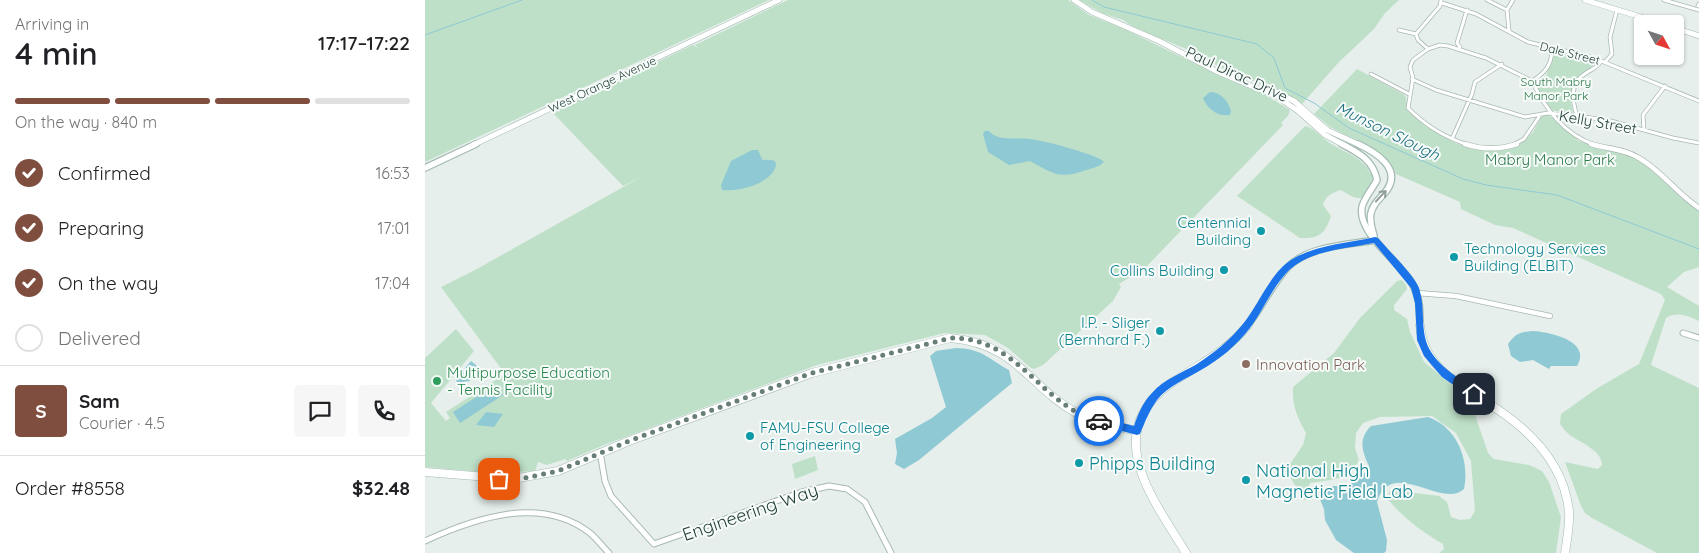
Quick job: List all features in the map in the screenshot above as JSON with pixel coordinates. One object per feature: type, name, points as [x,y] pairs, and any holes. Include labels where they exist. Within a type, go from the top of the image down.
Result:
[{"type":"street","name":"West Orange Avenue","points":[[425,168],[779,0]]},
{"type":"street","name":"Paul Dirac Drive","points":[[1074,0],[1092,12],[1184,50],[1223,70],[1293,100],[1328,130],[1368,148],[1379,156],[1389,170],[1390,183]]},
{"type":"street","points":[[1487,0],[1507,10]]},
{"type":"street","points":[[1509,31],[1507,10],[1513,0]]},
{"type":"street","points":[[1585,0],[1634,15]]},
{"type":"street","points":[[1664,0],[1699,10]]},
{"type":"street","points":[[1416,34],[1442,1]]},
{"type":"street","name":"Dale Street","points":[[1442,1],[1467,10],[1528,42],[1603,61],[1699,101]]},
{"type":"street","points":[[1461,48],[1457,42],[1467,10]]},
{"type":"street","points":[[1577,116],[1572,98],[1575,85],[1581,76],[1598,67],[1612,54],[1610,37],[1617,10]]},
{"type":"street","points":[[1399,30],[1416,34]]},
{"type":"street","points":[[1684,31],[1699,36]]},
{"type":"street","points":[[1416,34],[1418,40],[1429,49]]},
{"type":"street","name":"Paul Dirac Drive","points":[[1155,39],[1218,72],[1283,100],[1298,110],[1325,135],[1363,155],[1375,169],[1377,180]]},
{"type":"street","points":[[1539,116],[1531,131],[1522,140],[1511,146],[1495,148],[1475,146],[1452,139],[1429,127],[1408,108],[1413,79],[1410,66],[1412,62],[1429,49],[1442,44],[1461,48],[1502,64],[1532,81],[1539,95],[1563,127],[1580,139],[1593,145],[1630,154],[1641,159],[1686,200],[1699,208]]},
{"type":"street","points":[[1532,81],[1544,74],[1552,57],[1552,49]]},
{"type":"street","points":[[1452,139],[1475,82],[1502,64]]},
{"type":"street","points":[[1371,74],[1409,94]]},
{"type":"street","name":"Kelly Street","points":[[1413,79],[1436,90],[1505,112],[1532,118],[1545,113],[1577,116],[1614,122],[1670,138],[1699,143]]},
{"type":"street","points":[[1644,130],[1643,115],[1657,93],[1665,86]]},
{"type":"street","points":[[1375,240],[1371,229],[1370,213],[1377,200],[1388,189],[1390,183],[1377,180],[1361,211],[1364,227],[1375,240],[1411,282],[1417,293],[1421,340],[1433,362],[1457,383],[1518,423],[1534,438],[1552,463],[1565,489],[1569,512],[1565,553]]},
{"type":"street","points":[[1186,553],[1151,500],[1141,477],[1135,448],[1137,431],[1143,414],[1155,396],[1171,382],[1200,367],[1224,350],[1247,326],[1264,303],[1282,273],[1292,262],[1309,254],[1375,240]]},
{"type":"street","points":[[1417,293],[1457,296],[1550,316]]},
{"type":"street","points":[[1683,333],[1699,338]]},
{"type":"street","points":[[425,472],[499,479],[525,478],[558,471],[600,452],[821,370],[951,338],[969,339],[994,347],[1072,410],[1090,419],[1137,431]]},
{"type":"street","name":"Engineering Way","points":[[600,452],[605,481],[611,496],[654,544],[802,492],[829,486],[847,489],[865,502],[891,553]]},
{"type":"street","points":[[425,541],[461,524],[481,518],[523,512],[553,515],[576,523],[591,533],[609,553]]},
{"type":"green space","points":[[425,0],[769,0],[425,162]]},
{"type":"green space","points":[[788,0],[1068,0],[1089,15],[1124,29],[1229,80],[1262,93],[1290,110],[1288,116],[1281,123],[1283,125],[1145,268],[1119,284],[1121,287],[1113,301],[1043,365],[1034,369],[1008,348],[985,335],[945,333],[817,365],[604,445],[567,461],[565,459],[547,465],[538,462],[535,471],[493,473],[425,467],[425,358],[456,329],[474,351],[431,403],[446,421],[450,418],[446,412],[505,374],[441,287],[641,177],[623,186],[552,112],[693,45],[698,48],[695,45]]},
{"type":"green space","points":[[1079,0],[1399,0],[1385,13],[1374,29],[1339,62],[1302,104],[1287,95],[1220,67],[1184,48],[1135,28],[1123,20],[1102,13]]},
{"type":"green space","name":"South Mabry Manor Park","points":[[1555,52],[1597,60],[1598,62],[1575,81],[1570,97],[1573,114],[1550,110],[1537,87],[1538,81],[1546,76]]},
{"type":"green space","name":"Mabry Manor Park","points":[[1357,69],[1403,94],[1406,97],[1407,109],[1427,127],[1455,143],[1468,147],[1506,148],[1520,144],[1533,132],[1542,116],[1549,115],[1579,141],[1627,154],[1645,163],[1682,199],[1699,209],[1699,267],[1684,272],[1667,287],[1699,306],[1699,321],[1687,316],[1678,315],[1666,318],[1651,365],[1699,388],[1699,553],[1657,553],[1592,518],[1585,513],[1581,506],[1565,462],[1598,469],[1602,465],[1599,456],[1595,452],[1571,436],[1562,427],[1560,424],[1561,414],[1596,389],[1639,364],[1665,300],[1661,294],[1513,228],[1495,225],[1461,209],[1460,202],[1396,174],[1391,163],[1378,152],[1330,127],[1314,114]]},
{"type":"green space","points":[[1305,126],[1317,132],[1333,145],[1357,158],[1367,168],[1372,177],[1370,189],[1363,197],[1354,197],[1341,190],[1326,199],[1323,205],[1331,216],[1324,231],[1312,238],[1300,238],[1237,196]]},
{"type":"green space","points":[[1402,280],[1407,289],[1394,305],[1394,310],[1407,319],[1410,332],[1424,362],[1470,400],[1488,453],[1494,459],[1529,465],[1542,471],[1549,482],[1561,517],[1556,553],[1439,553],[1444,549],[1443,544],[1399,512],[1387,498],[1390,490],[1439,496],[1447,502],[1451,517],[1460,520],[1470,519],[1475,511],[1471,461],[1456,433],[1432,416],[1380,417],[1363,423],[1356,433],[1355,448],[1359,460],[1355,467],[1339,478],[1310,483],[1307,491],[1308,500],[1304,500],[1286,470],[1303,445],[1306,433],[1296,411],[1293,400],[1293,387],[1334,353],[1360,318],[1397,281]]},
{"type":"green space","points":[[815,456],[818,470],[795,479],[792,464]]},
{"type":"water","points":[[1210,92],[1214,92],[1226,101],[1230,107],[1230,115],[1221,115],[1207,106],[1203,98]]},
{"type":"water","points":[[985,131],[989,131],[1002,138],[1030,139],[1057,145],[1082,152],[1104,162],[1090,169],[1065,175],[1053,173],[1030,161],[1009,165],[988,152],[983,134]]},
{"type":"water","points":[[752,150],[758,150],[763,160],[775,161],[776,165],[773,172],[761,182],[745,188],[722,190],[721,185],[731,161]]},
{"type":"water","points":[[1533,331],[1549,333],[1574,344],[1579,350],[1580,357],[1577,366],[1551,366],[1549,369],[1533,360],[1520,362],[1511,356],[1508,344],[1518,334]]},
{"type":"water","points":[[956,348],[979,352],[1009,370],[1012,383],[919,460],[904,469],[895,464],[897,453],[895,439],[932,418],[946,407],[930,356],[936,351]]},
{"type":"water","points":[[471,361],[476,365],[478,374],[469,381],[457,383],[456,379]]},
{"type":"water","points":[[495,385],[503,395],[460,423],[453,412]]},
{"type":"water","points":[[486,412],[503,414],[494,427],[476,425]]},
{"type":"water","points":[[1428,417],[1447,428],[1459,446],[1465,467],[1464,489],[1455,494],[1443,493],[1405,483],[1393,484],[1384,489],[1377,502],[1387,540],[1386,551],[1384,553],[1354,553],[1336,540],[1325,520],[1319,492],[1334,486],[1347,486],[1368,470],[1369,466],[1363,450],[1363,440],[1371,426]]},
{"type":"waterway","name":"Munson Slough","points":[[425,35],[522,0]]},
{"type":"waterway","name":"Munson Slough","points":[[1092,0],[1104,7],[1257,44],[1274,58],[1285,88],[1314,103],[1349,128],[1463,179],[1486,185],[1557,195],[1699,249]]},
{"type":"way so far","points":[[499,479],[525,478],[558,471],[600,452],[812,373],[951,338],[979,340],[987,343],[1001,351],[1072,410],[1082,416],[1099,421]]},
{"type":"place","name":"Centennial Building","points":[[1261,231]]},
{"type":"place","name":"Technology Services Building (ELBIT)","points":[[1454,257]]},
{"type":"place","name":"Collins Building","points":[[1224,270]]},
{"type":"place","name":"I.P. - Sliger (Bernhard F.)","points":[[1160,331]]},
{"type":"place","name":"Innovation Park","points":[[1246,364]]},
{"type":"place","name":"Multipurpose Education - Tennis Facility","points":[[437,381]]},
{"type":"place","name":"FAMU-FSU College of Engineering","points":[[750,436]]},
{"type":"place","name":"Phipps Building","points":[[1079,463]]},
{"type":"place","name":"National High Magnetic Field Lab","points":[[1246,480]]},
{"type":"route","points":[[1099,421],[1137,431],[1143,414],[1155,396],[1171,382],[1200,367],[1224,350],[1247,326],[1268,297],[1282,273],[1292,262],[1309,254],[1375,240],[1406,275],[1417,293],[1420,335],[1427,353],[1439,369],[1474,394]]}]
